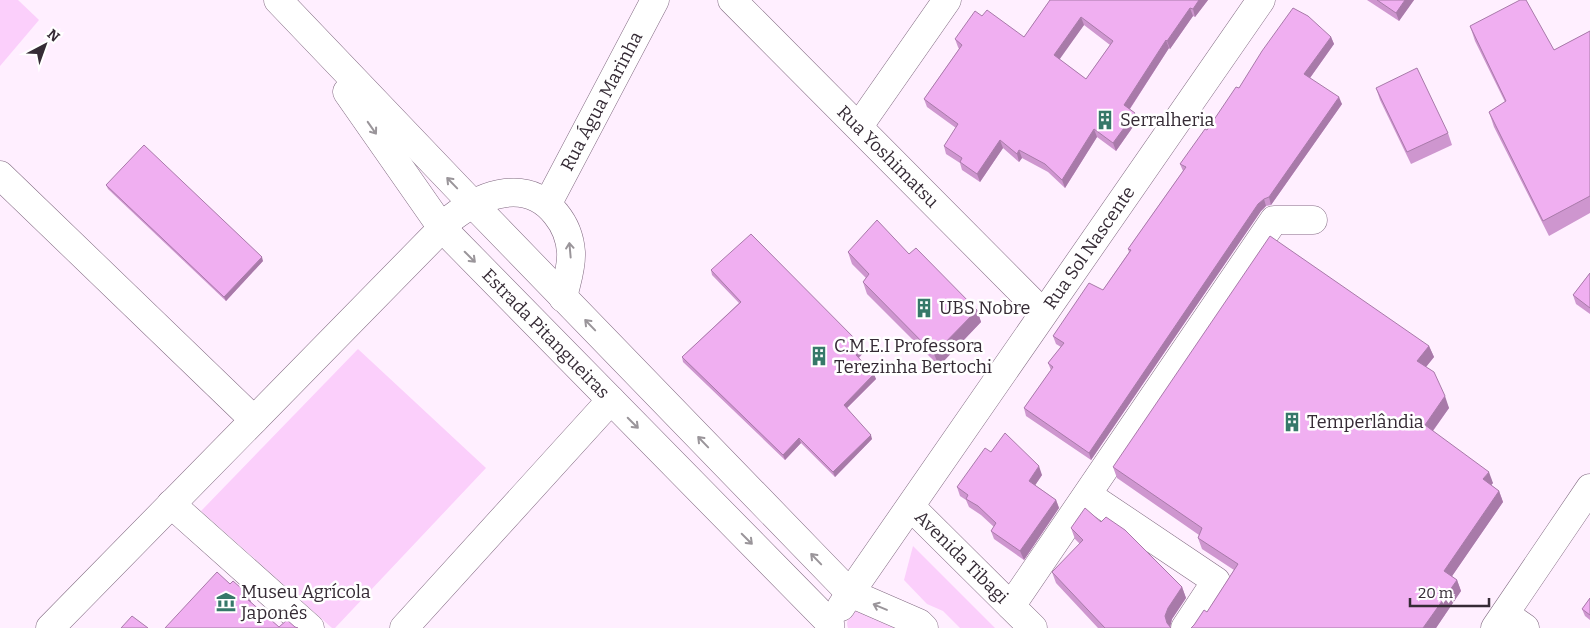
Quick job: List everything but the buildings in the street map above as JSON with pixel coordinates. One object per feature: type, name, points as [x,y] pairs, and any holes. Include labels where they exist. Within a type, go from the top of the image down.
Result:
[{"type":"street","name":"Rua Água Marinha","points":[[548,203],[654,0]]},
{"type":"street","name":"Rua Yoshimatsu","points":[[732,0],[860,126],[1043,313]]},
{"type":"street","points":[[860,126],[947,0]]},
{"type":"street","name":"Rua Sol Nascente","points":[[831,626],[850,594],[1260,0]]},
{"type":"street","name":"Estrada Pitangueiras","points":[[286,8],[563,298],[850,594]]},
{"type":"street","name":"Estrada Pitangueiras","points":[[286,8],[442,228],[831,626]]},
{"type":"street","points":[[0,175],[254,420]]},
{"type":"street","points":[[50,628],[453,216],[472,203],[495,194],[509,192],[529,195],[548,203],[562,222],[568,236],[571,251],[571,266],[563,298]]},
{"type":"street","points":[[1011,606],[1274,220],[1313,220]]},
{"type":"street","points":[[404,628],[611,400]]},
{"type":"street","points":[[1508,623],[1582,515],[1590,488]]},
{"type":"street","points":[[1088,495],[1216,582],[1185,628]]},
{"type":"street","points":[[171,504],[310,628]]},
{"type":"street","name":"Avenida Tibagi","points":[[911,507],[1033,628]]},
{"type":"street","points":[[850,594],[919,623],[924,628]]},
{"type":"shaded area","points":[[0,0],[18,0],[39,20],[0,66]]},
{"type":"shaded area","points":[[358,349],[486,468],[335,628],[332,628],[201,511]]},
{"type":"shaded area","points":[[913,546],[995,628],[960,628],[943,611],[927,604],[904,580]]},
{"type":"shaded area","points":[[856,610],[903,628],[848,628],[848,620]]},
{"type":"place","name":"Serralheria","points":[[1105,120]]},
{"type":"place","name":"UBS Nobre","points":[[924,308]]},
{"type":"place","name":"C.M.E.I Professora Terezinha Bertochi","points":[[819,356]]},
{"type":"place","name":"Temperlândia","points":[[1292,422]]},
{"type":"place","name":"Museu Agrícola Japonês","points":[[226,602]]}]
